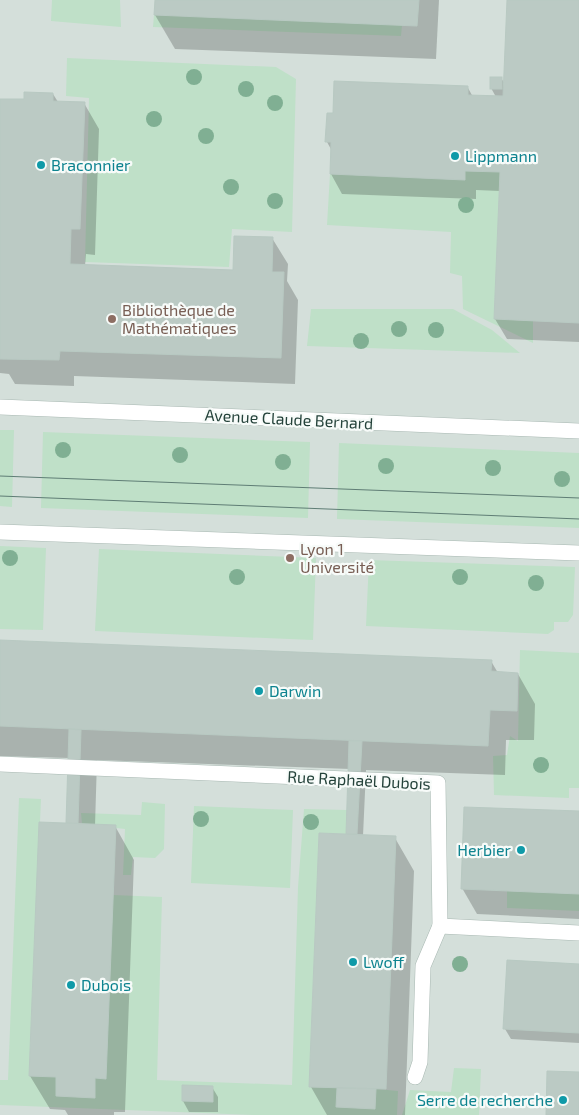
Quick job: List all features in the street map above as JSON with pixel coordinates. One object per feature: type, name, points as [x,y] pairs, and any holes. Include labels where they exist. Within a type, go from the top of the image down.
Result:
[{"type":"street","name":"Avenue Claude Bernard","points":[[0,407],[579,431]]},
{"type":"street","points":[[0,532],[579,553]]},
{"type":"street","name":"Rue Raphaël Dubois","points":[[0,764],[438,783],[440,926]]},
{"type":"street","points":[[415,1077],[420,1062],[423,966],[440,926],[579,933]]},
{"type":"shaded area","name":"Lyon 1 Université","points":[[0,0],[579,0],[579,1115],[0,1115]]},
{"type":"green space","points":[[52,0],[120,0],[121,27],[51,21]]},
{"type":"green space","points":[[154,15],[402,25],[401,36],[153,27]]},
{"type":"green space","points":[[67,58],[276,67],[296,79],[292,232],[232,229],[229,267],[85,262],[89,98],[66,96]]},
{"type":"green space","points":[[465,171],[500,172],[494,319],[533,321],[533,343],[463,309],[462,276],[450,273],[451,232],[327,225],[330,174],[465,180]]},
{"type":"green space","points":[[311,309],[453,309],[492,330],[520,353],[307,346]]},
{"type":"green space","points":[[0,430],[14,430],[12,507],[0,506]]},
{"type":"green space","points":[[43,432],[310,442],[308,518],[41,508]]},
{"type":"green space","points":[[339,443],[579,453],[579,528],[337,519]]},
{"type":"green space","points":[[0,546],[46,548],[43,630],[0,629]]},
{"type":"green space","points":[[99,549],[316,558],[313,640],[95,631]]},
{"type":"green space","points":[[369,560],[575,567],[573,615],[568,622],[554,622],[554,630],[548,634],[366,626]]},
{"type":"green space","points":[[520,650],[579,653],[579,788],[569,788],[569,798],[494,795],[493,756],[507,755],[510,736],[518,741]]},
{"type":"green space","points":[[19,798],[41,799],[29,1076],[56,1077],[57,1096],[94,1098],[95,1078],[106,1078],[113,895],[162,897],[157,1080],[292,1085],[298,887],[304,809],[347,810],[346,834],[319,833],[309,1087],[337,1088],[337,1107],[375,1109],[376,1089],[398,1091],[397,1115],[253,1115],[0,1105],[0,1080],[8,1080]]},
{"type":"green space","points":[[142,802],[165,804],[164,849],[155,858],[133,857],[131,875],[123,875],[125,829],[82,824],[81,813],[141,815]]},
{"type":"green space","points":[[194,806],[293,810],[290,888],[191,883]]},
{"type":"green space","points":[[507,891],[579,894],[579,911],[507,908]]},
{"type":"green space","points":[[454,1068],[481,1069],[479,1115],[402,1115],[410,1090],[451,1092]]},
{"type":"building","points":[[155,0],[419,0],[417,26],[154,15]]},
{"type":"building","name":"Lippmann","points":[[507,0],[579,0],[579,323],[494,319],[500,172],[465,171],[465,180],[330,174],[331,142],[325,142],[327,113],[333,113],[334,81],[468,86],[468,95],[503,96]]},
{"type":"building","points":[[490,77],[502,77],[502,89],[490,89]]},
{"type":"building","name":"Braconnier","points":[[24,92],[53,93],[53,101],[85,102],[80,229],[71,229],[70,264],[233,270],[234,236],[273,237],[272,272],[284,272],[281,358],[60,351],[59,360],[0,359],[0,99],[24,99]]},
{"type":"building","name":"Darwin","points":[[0,640],[492,660],[491,671],[518,673],[517,711],[490,710],[488,746],[0,726]]},
{"type":"building","points":[[69,729],[81,730],[78,824],[66,823]]},
{"type":"building","points":[[349,741],[362,741],[357,834],[346,834]]},
{"type":"building","name":"Herbier","points":[[464,807],[579,811],[579,894],[461,889]]},
{"type":"building","name":"Dubois","points":[[39,822],[116,825],[106,1079],[95,1078],[95,1098],[56,1096],[56,1077],[29,1076]]},
{"type":"building","name":"Lwoff","points":[[319,833],[396,836],[386,1089],[309,1087]]},
{"type":"building","points":[[507,960],[579,964],[579,1033],[503,1029]]},
{"type":"building","name":"Serre de recherche","points":[[547,1071],[579,1072],[579,1115],[546,1115]]},
{"type":"building","points":[[182,1085],[213,1086],[213,1102],[182,1101]]},
{"type":"building","points":[[337,1088],[376,1089],[375,1109],[336,1107]]},
{"type":"tram line","points":[[0,476],[579,498]]},
{"type":"tram line","points":[[0,496],[579,519]]},
{"type":"place","name":"Lippmann","points":[[455,156]]},
{"type":"place","name":"Braconnier","points":[[41,165]]},
{"type":"place","name":"Bibliothèque de Mathématiques","points":[[112,319]]},
{"type":"place","name":"Lyon 1 Université","points":[[290,558]]},
{"type":"place","name":"Darwin","points":[[259,691]]},
{"type":"place","name":"Herbier","points":[[521,850]]},
{"type":"place","name":"Lwoff","points":[[353,962]]},
{"type":"place","name":"Dubois","points":[[71,985]]},
{"type":"place","name":"Serre de recherche","points":[[563,1100]]}]
